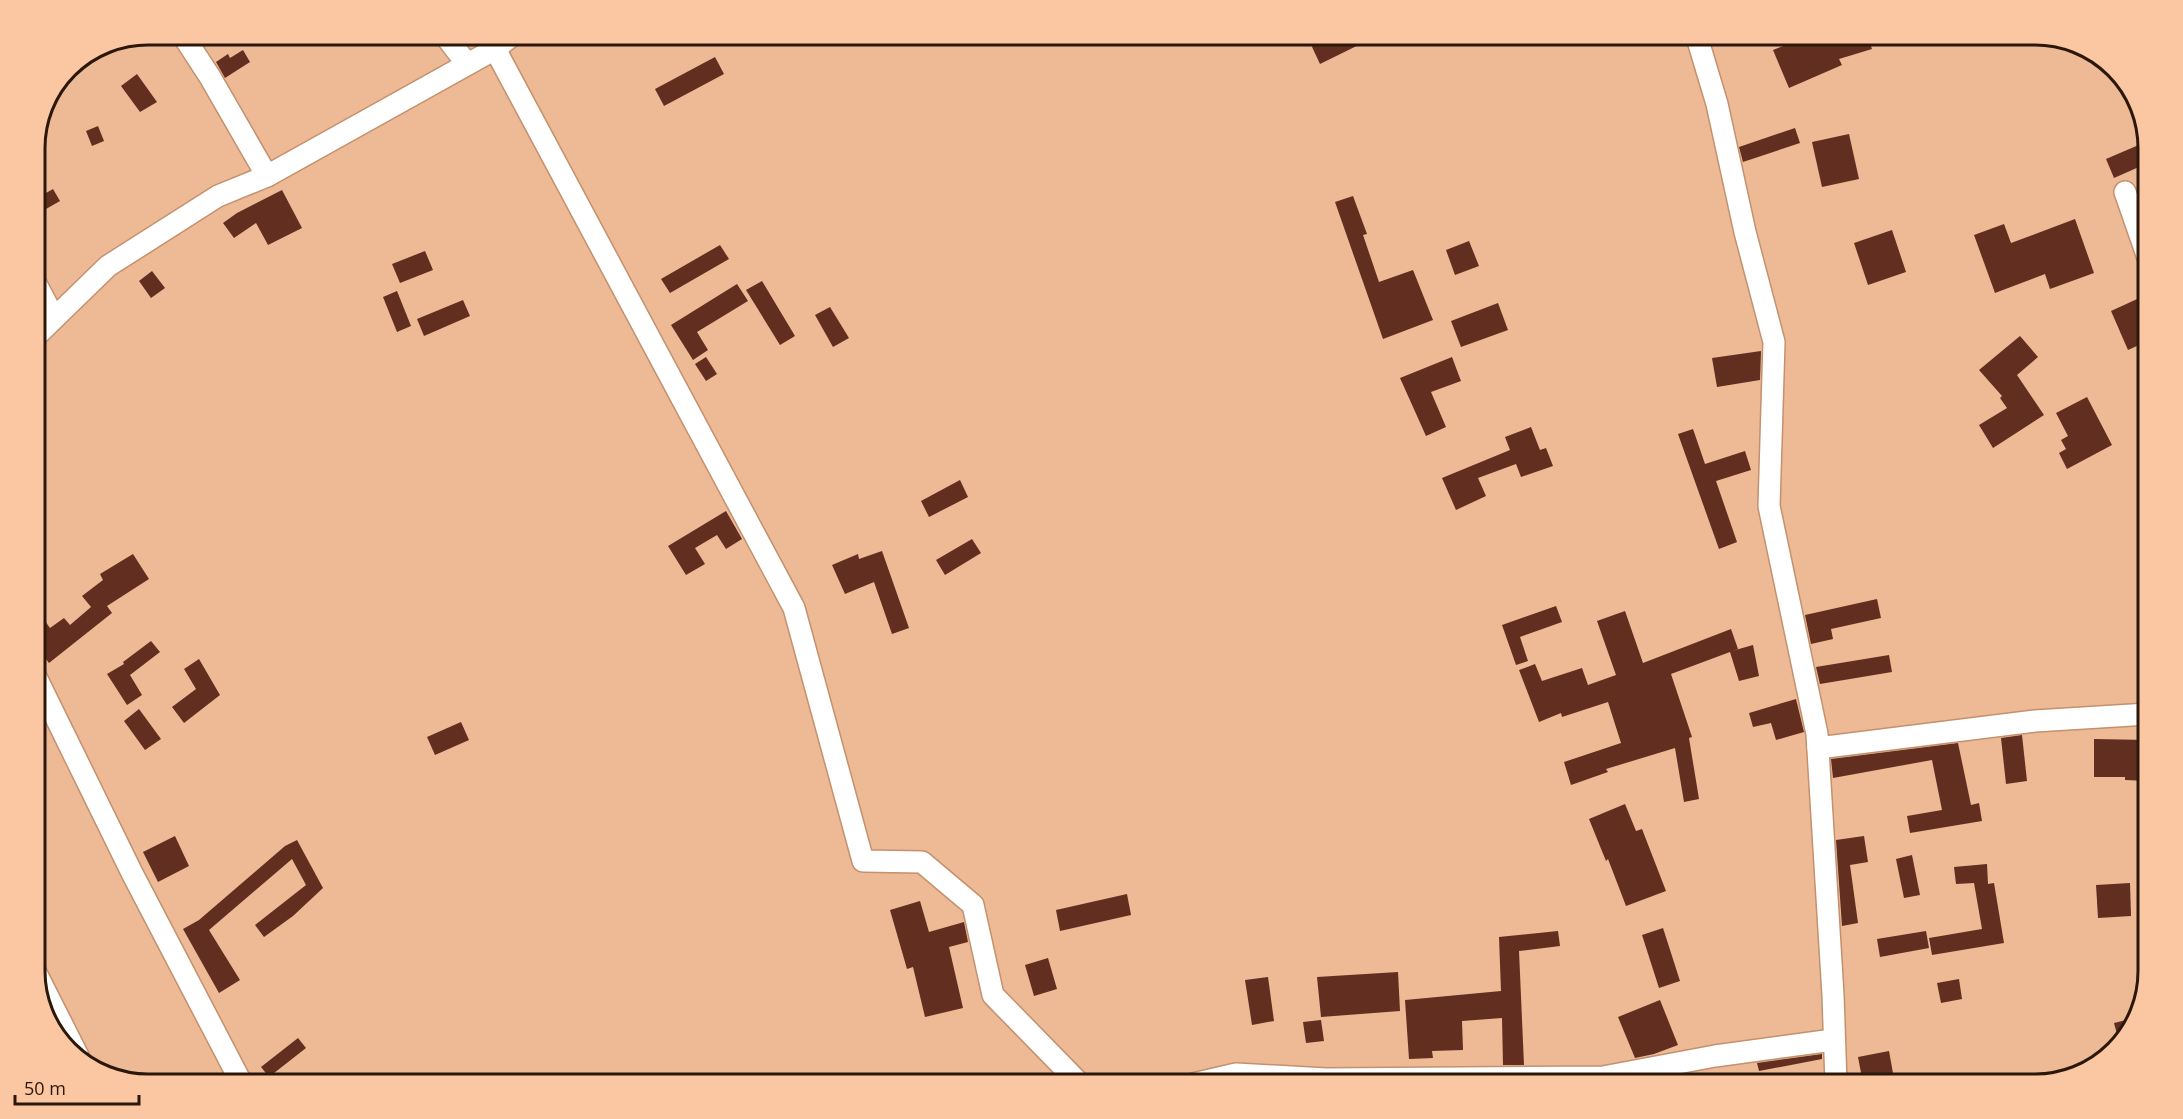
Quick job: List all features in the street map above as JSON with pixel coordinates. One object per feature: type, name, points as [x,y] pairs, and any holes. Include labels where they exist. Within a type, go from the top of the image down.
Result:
[{"type":"street","points":[[189,45],[210,76],[267,176]]},
{"type":"street","points":[[452,45],[467,64]]},
{"type":"street","points":[[45,327],[108,266],[218,196],[267,176],[500,45]]},
{"type":"street","points":[[1699,45],[1717,104],[1745,232],[1774,342],[1768,506],[1817,734],[1833,995],[1835,1074]]},
{"type":"street","points":[[495,49],[794,608],[863,861],[922,862],[974,905],[993,995],[1070,1074]]},
{"type":"street","points":[[2125,192],[2138,229]]},
{"type":"street","points":[[45,301],[54,318]]},
{"type":"street","points":[[45,695],[132,873],[237,1074]]},
{"type":"street","points":[[1818,748],[2035,721],[2138,715]]},
{"type":"street","points":[[49,998],[67,1034]]},
{"type":"street","points":[[1619,1074],[1715,1056],[1833,1041]]},
{"type":"building","points":[[1311,45],[1359,45],[1320,64]]},
{"type":"building","points":[[1786,45],[1871,45],[1872,49],[1839,59],[1842,65],[1789,88],[1773,50]]},
{"type":"building","points":[[243,50],[250,62],[225,78],[216,62],[228,54],[230,58]]},
{"type":"building","points":[[715,57],[724,74],[664,106],[655,89]]},
{"type":"building","points":[[137,74],[157,102],[140,112],[121,86]]},
{"type":"building","points":[[98,126],[104,141],[92,146],[86,131]]},
{"type":"building","points":[[1795,128],[1800,143],[1743,162],[1739,147]]},
{"type":"building","points":[[1849,134],[1859,179],[1822,187],[1812,142]]},
{"type":"building","points":[[2138,145],[2138,167],[2114,178],[2106,159]]},
{"type":"building","points":[[53,189],[60,201],[46,209],[45,194]]},
{"type":"building","points":[[282,190],[302,228],[268,245],[256,223],[234,238],[223,223],[237,213]]},
{"type":"building","points":[[1353,196],[1367,234],[1363,235],[1379,282],[1413,270],[1433,320],[1383,339],[1335,202]]},
{"type":"building","points":[[2075,219],[2094,273],[2050,289],[2045,274],[1995,293],[1974,235],[2004,224],[2011,243]]},
{"type":"building","points":[[1892,230],[1906,272],[1868,285],[1854,243]]},
{"type":"building","points":[[1469,241],[1479,266],[1455,275],[1446,250]]},
{"type":"building","points":[[720,245],[729,259],[670,293],[661,279]]},
{"type":"building","points":[[425,251],[433,270],[400,283],[392,264]]},
{"type":"building","points":[[152,271],[165,288],[151,298],[139,281]]},
{"type":"building","points":[[762,281],[795,336],[780,345],[746,290]]},
{"type":"building","points":[[737,284],[748,301],[697,332],[708,350],[693,360],[671,325]]},
{"type":"building","points":[[397,291],[411,326],[397,332],[383,297]]},
{"type":"building","points":[[2138,299],[2138,346],[2128,350],[2111,311]]},
{"type":"building","points":[[463,300],[470,316],[424,336],[417,319]]},
{"type":"building","points":[[1498,303],[1508,330],[1461,347],[1451,321]]},
{"type":"building","points":[[830,307],[849,338],[833,347],[815,315]]},
{"type":"building","points":[[2020,336],[2038,357],[2017,375],[2044,415],[1993,448],[1979,425],[2007,408],[2000,398],[2002,396],[1979,370]]},
{"type":"building","points":[[1761,351],[1760,380],[1717,387],[1712,358]]},
{"type":"building","points":[[706,357],[717,374],[706,381],[695,364]]},
{"type":"building","points":[[1452,357],[1461,381],[1431,392],[1446,427],[1426,436],[1400,378]]},
{"type":"building","points":[[2087,397],[2112,445],[2067,469],[2059,453],[2066,449],[2061,440],[2068,436],[2056,413]]},
{"type":"building","points":[[1531,427],[1540,450],[1546,448],[1553,466],[1521,477],[1516,464],[1478,478],[1486,496],[1456,510],[1442,478],[1510,450],[1505,437]]},
{"type":"building","points":[[1693,429],[1705,464],[1745,451],[1751,470],[1716,481],[1737,542],[1719,549],[1678,434]]},
{"type":"building","points":[[960,480],[968,497],[929,517],[921,501]]},
{"type":"building","points":[[726,511],[742,539],[726,549],[717,535],[695,548],[705,564],[686,575],[668,546]]},
{"type":"building","points":[[972,539],[981,553],[945,575],[936,560]]},
{"type":"building","points":[[882,551],[909,628],[892,634],[874,582],[845,594],[832,565],[858,554],[859,559]]},
{"type":"building","points":[[133,554],[149,579],[107,606],[112,613],[49,663],[45,658],[45,621],[50,628],[64,618],[70,625],[91,607],[82,596],[103,580],[100,574]]},
{"type":"building","points":[[1877,599],[1881,618],[1831,629],[1833,639],[1811,644],[1805,615]]},
{"type":"building","points":[[1556,606],[1562,622],[1520,637],[1528,661],[1516,665],[1502,625]]},
{"type":"building","points":[[1625,611],[1643,663],[1731,629],[1738,649],[1732,651],[1753,645],[1759,676],[1739,681],[1730,652],[1671,674],[1692,737],[1689,738],[1699,799],[1684,802],[1675,748],[1606,769],[1608,772],[1571,785],[1564,762],[1621,743],[1608,702],[1562,717],[1561,713],[1539,722],[1519,670],[1535,664],[1542,681],[1582,668],[1588,685],[1616,675],[1597,621]]},
{"type":"building","points":[[151,641],[160,652],[130,675],[142,695],[127,705],[107,674],[124,664],[123,662]]},
{"type":"building","points":[[1889,655],[1892,672],[1820,684],[1816,667]]},
{"type":"building","points":[[199,659],[220,695],[184,723],[172,707],[196,689],[184,669]]},
{"type":"building","points":[[1796,699],[1804,732],[1776,740],[1771,723],[1753,727],[1749,713]]},
{"type":"building","points":[[139,709],[161,739],[145,750],[124,721]]},
{"type":"building","points":[[461,722],[469,740],[435,755],[427,737]]},
{"type":"building","points":[[2022,735],[2027,781],[2006,784],[2001,738]]},
{"type":"building","points":[[2094,739],[2138,740],[2138,781],[2125,780],[2125,777],[2094,777]]},
{"type":"building","points":[[1958,743],[1971,805],[1979,803],[1982,821],[1910,833],[1907,816],[1942,810],[1932,760],[1833,778],[1831,759]]},
{"type":"building","points":[[1625,804],[1636,831],[1642,829],[1666,891],[1626,906],[1608,859],[1606,861],[1589,819]]},
{"type":"building","points":[[175,836],[189,866],[158,882],[143,852]]},
{"type":"building","points":[[1864,836],[1868,862],[1850,865],[1858,923],[1842,926],[1836,840]]},
{"type":"building","points":[[297,840],[323,888],[293,916],[264,937],[255,925],[306,885],[292,859],[209,930],[240,980],[219,993],[183,929],[199,920],[285,846]]},
{"type":"building","points":[[1912,855],[1920,895],[1904,898],[1896,859]]},
{"type":"building","points":[[1987,864],[1988,884],[1994,883],[2004,943],[1932,955],[1929,938],[1982,929],[1974,883],[1956,884],[1954,867]]},
{"type":"building","points":[[2130,883],[2131,916],[2098,918],[2096,885]]},
{"type":"building","points":[[1127,894],[1131,915],[1060,931],[1056,910]]},
{"type":"building","points":[[920,901],[929,932],[964,922],[968,942],[949,947],[963,1008],[925,1017],[913,967],[907,969],[890,910]]},
{"type":"building","points":[[1663,928],[1680,981],[1659,988],[1642,935]]},
{"type":"building","points":[[1558,931],[1560,946],[1519,951],[1524,1065],[1503,1065],[1502,1018],[1462,1021],[1463,1050],[1432,1051],[1433,1058],[1409,1059],[1405,1000],[1501,991],[1499,937]]},
{"type":"building","points":[[1926,931],[1929,948],[1880,957],[1877,939]]},
{"type":"building","points":[[1048,958],[1057,989],[1034,996],[1025,965]]},
{"type":"building","points":[[1398,972],[1400,1011],[1321,1017],[1317,977]]},
{"type":"building","points":[[1268,977],[1274,1021],[1252,1025],[1245,980]]},
{"type":"building","points":[[1959,979],[1962,999],[1941,1003],[1937,983]]},
{"type":"building","points":[[1660,1000],[1678,1045],[1635,1058],[1618,1017]]},
{"type":"building","points":[[1321,1020],[1324,1041],[1306,1043],[1303,1022]]},
{"type":"building","points":[[2125,1020],[2117,1033],[2114,1023]]},
{"type":"building","points":[[298,1038],[306,1048],[273,1074],[267,1074],[261,1067]]},
{"type":"building","points":[[1889,1051],[1893,1073],[1861,1074],[1858,1057]]},
{"type":"building","points":[[1822,1054],[1822,1059],[1759,1071],[1757,1063]]}]
